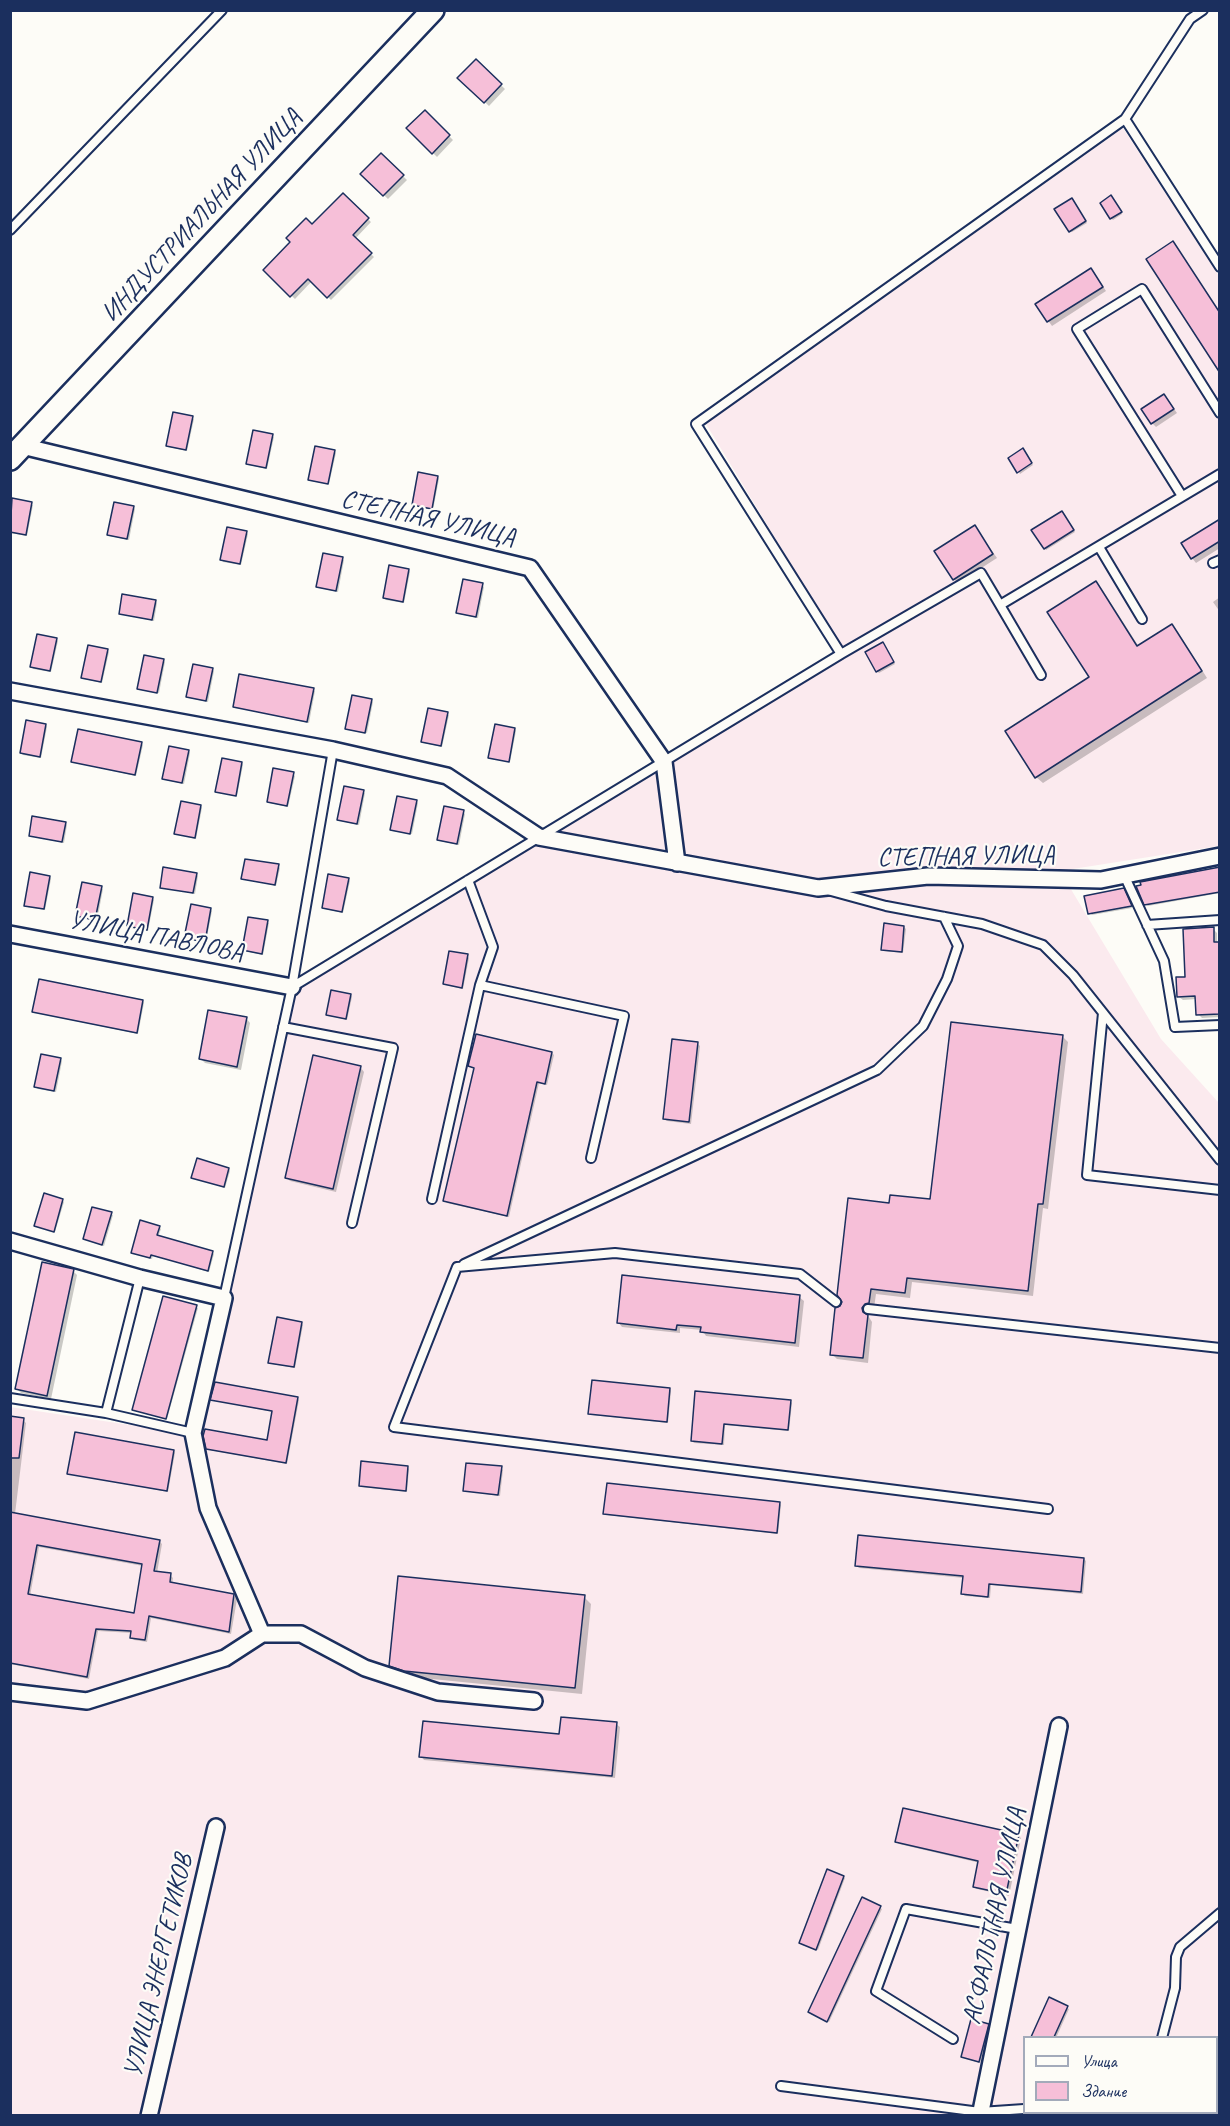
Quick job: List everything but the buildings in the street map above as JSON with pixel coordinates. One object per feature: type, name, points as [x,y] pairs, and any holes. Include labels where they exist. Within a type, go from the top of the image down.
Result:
[{"type":"street","name":"ИНДУСТРИАЛЬНАЯ УЛИЦА","points":[[16,452],[434,10]]},
{"type":"street","name":"СТЕПНАЯ УЛИЦА","points":[[16,452],[530,568],[664,762],[677,862]]},
{"type":"street","name":"СТЕПНАЯ УЛИЦА","points":[[10,691],[333,750],[447,776],[539,837],[818,888],[928,876],[1101,880],[1220,856]]},
{"type":"street","name":"УЛИЦА ПАВЛОВА","points":[[10,934],[292,987]]},
{"type":"street","points":[[10,1241],[140,1278],[224,1298],[193,1433],[208,1508],[262,1634]]},
{"type":"street","points":[[10,1692],[87,1701],[225,1658],[262,1634],[301,1634],[365,1668],[438,1692],[534,1701]]},
{"type":"street","name":"АСФАЛЬТНАЯ УЛИЦА","points":[[980,2114],[1059,1726]]},
{"type":"street","name":"УЛИЦА ЭНЕРГЕТИКОВ","points":[[149,2115],[216,1827]]},
{"type":"lane","points":[[10,230],[222,10]]},
{"type":"lane","points":[[841,654],[696,424],[1125,119],[1190,19],[1203,10]]},
{"type":"lane","points":[[1125,119],[1220,267]]},
{"type":"lane","points":[[1182,496],[1077,329],[1142,289],[1220,413]]},
{"type":"lane","points":[[1000,605],[1220,474]]},
{"type":"lane","points":[[1099,547],[1142,619]]},
{"type":"lane","points":[[292,987],[841,654],[981,573],[1041,675]]},
{"type":"lane","points":[[224,1298],[292,987],[333,750]]},
{"type":"lane","points":[[1124,875],[1164,961],[1175,1027],[1220,1025]]},
{"type":"lane","points":[[432,1199],[480,986],[493,947],[468,880]]},
{"type":"lane","points":[[818,888],[886,906],[982,924],[1042,945],[1073,975],[1220,1160]]},
{"type":"lane","points":[[944,917],[958,946],[947,979],[923,1026],[878,1070],[458,1267],[394,1427],[1048,1509]]},
{"type":"lane","points":[[1147,925],[1220,920]]},
{"type":"lane","points":[[480,986],[624,1016],[591,1158]]},
{"type":"lane","points":[[1103,1013],[1087,1175],[1220,1191]]},
{"type":"lane","points":[[283,1027],[393,1048],[352,1223]]},
{"type":"lane","points":[[458,1267],[615,1253],[800,1274],[836,1302]]},
{"type":"lane","points":[[106,1413],[140,1278]]},
{"type":"lane","points":[[868,1309],[1220,1348]]},
{"type":"lane","points":[[10,1398],[106,1413],[193,1433]]},
{"type":"lane","points":[[952,2039],[876,1991],[906,1909],[1017,1929]]},
{"type":"lane","points":[[1162,2036],[1174,1988],[1176,1957],[1180,1947],[1220,1913]]},
{"type":"lane","points":[[781,2086],[980,2114],[1023,2109]]},
{"type":"shaded area","points":[[1123,128],[1219,276],[1219,846],[1060,871],[1161,1039],[1219,1103],[1219,2115],[11,2115],[10,1407],[197,1435],[296,988],[846,655],[706,424]]}]
